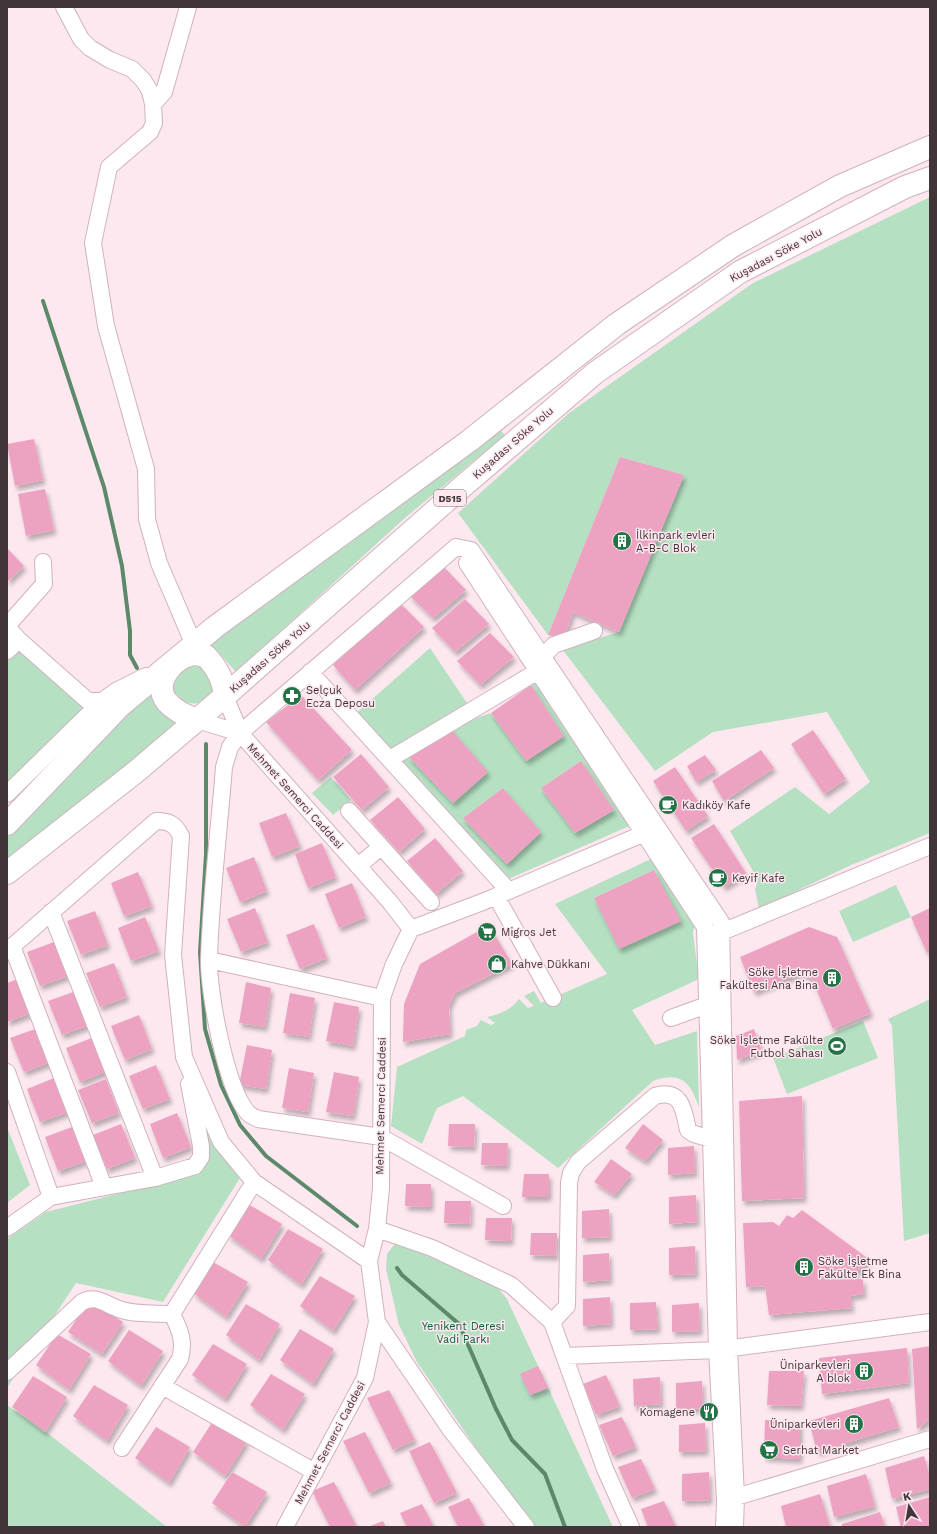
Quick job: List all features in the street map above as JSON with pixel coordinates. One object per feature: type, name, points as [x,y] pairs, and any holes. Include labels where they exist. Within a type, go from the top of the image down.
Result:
[{"type":"highway","points":[[8,823],[122,705],[174,662],[200,650],[221,622],[468,442],[617,324],[734,245],[840,186],[930,147]]},
{"type":"highway","name":"Kuşadası Söke Yolu","points":[[7,873],[138,770],[197,720],[595,372],[740,272],[905,187],[930,178]]},
{"type":"highway","points":[[200,650],[216,667],[222,679],[225,696]]},
{"type":"highway","points":[[174,662],[164,676],[162,690],[167,702],[180,712],[197,720]]},
{"type":"street","points":[[64,7],[81,39],[90,48],[110,60],[132,69],[143,80],[150,91],[153,104],[154,123],[150,132],[109,167],[93,243],[106,326],[146,469],[148,519],[160,563],[200,650]]},
{"type":"street","points":[[153,104],[164,92],[188,7]]},
{"type":"street","points":[[503,1206],[381,1137],[258,1119],[248,1113],[232,1084],[222,1048],[214,1006],[208,960],[224,767],[230,747],[240,733],[456,547],[540,664],[651,830],[721,922],[723,1353]]},
{"type":"street","points":[[43,562],[44,584],[7,627],[13,639],[88,701],[102,701]]},
{"type":"street","points":[[390,760],[540,664],[554,645],[594,631]]},
{"type":"street","points":[[7,651],[13,639]]},
{"type":"street","points":[[7,794],[102,701],[116,691],[174,662]]},
{"type":"street","points":[[310,672],[390,760],[502,894],[553,998]]},
{"type":"street","name":"Mehmet Semerci Caddesi","points":[[225,696],[240,733],[358,866],[411,929],[394,964],[382,998],[381,1188],[377,1229],[369,1261],[377,1322],[366,1378],[285,1527]]},
{"type":"street","name":"Mehmet Semerci Caddesi","points":[[197,720],[240,733]]},
{"type":"street","points":[[349,811],[431,902]]},
{"type":"street","points":[[7,1228],[51,1197],[155,1178],[195,1166],[201,1157],[201,1146],[184,1057],[173,955],[181,836],[176,827],[166,821],[156,821],[9,948],[104,1187]]},
{"type":"street","points":[[411,929],[502,894],[651,830]]},
{"type":"street","points":[[651,830],[705,927],[711,1139],[730,1498],[735,1527]]},
{"type":"street","points":[[706,939],[930,846]]},
{"type":"street","points":[[358,866],[381,847]]},
{"type":"street","points":[[52,912],[155,1178]]},
{"type":"street","points":[[208,960],[382,998]]},
{"type":"street","points":[[671,1018],[708,1005]]},
{"type":"street","points":[[184,1057],[221,1142],[254,1182],[369,1261]]},
{"type":"street","points":[[7,1072],[51,1197]]},
{"type":"street","points":[[552,1322],[568,1306],[569,1183],[571,1173],[578,1162],[655,1096],[660,1094],[670,1095],[679,1100],[684,1110],[688,1130],[694,1134],[711,1139]]},
{"type":"street","points":[[172,1314],[254,1182]]},
{"type":"street","points":[[377,1229],[432,1248],[511,1285],[552,1322],[567,1359],[605,1470],[631,1527]]},
{"type":"street","points":[[7,1372],[87,1299],[101,1300],[123,1310],[172,1314]]},
{"type":"street","points":[[122,1448],[176,1366],[182,1352],[182,1336],[172,1314]]},
{"type":"street","points":[[377,1322],[450,1429],[526,1527]]},
{"type":"street","points":[[723,1353],[930,1322]]},
{"type":"street","points":[[567,1359],[723,1353],[930,1332]]},
{"type":"street","points":[[162,1386],[314,1472]]},
{"type":"street","points":[[730,1498],[930,1439]]},
{"type":"street","points":[[724,1527],[730,1498]]},
{"type":"green space","points":[[930,197],[930,833],[851,865],[759,909],[755,889],[758,880],[730,831],[795,787],[829,814],[870,782],[827,712],[713,732],[655,771],[562,649],[619,632],[684,475],[620,457],[548,635],[458,513],[569,413],[753,283]]},
{"type":"green space","points":[[498,428],[505,435],[406,517],[236,672],[208,641],[398,507]]},
{"type":"green space","points":[[430,648],[467,703],[385,754],[352,717]]},
{"type":"green space","points":[[19,650],[86,710],[7,789],[7,661]]},
{"type":"green space","points":[[189,663],[205,666],[213,690],[204,702],[189,703],[181,699],[173,688],[172,680],[174,676]]},
{"type":"green space","points":[[540,681],[634,824],[502,882],[395,765],[409,757],[453,803],[487,772],[449,727],[491,713],[526,761],[564,736],[531,685]],"holes":[[[581,761],[614,810],[575,833],[541,788]],[[503,788],[541,832],[507,864],[463,818]]]},
{"type":"green space","points":[[150,694],[176,725],[7,861],[7,836],[126,712]]},
{"type":"green space","points":[[331,777],[351,800],[333,815],[312,793]]},
{"type":"green space","points":[[655,857],[695,921],[693,934],[699,979],[632,1010],[655,1045],[697,1031],[699,1107],[692,1091],[683,1081],[671,1077],[653,1081],[558,1168],[463,1096],[437,1108],[422,1144],[391,1126],[397,1067],[465,1036],[466,1030],[477,1026],[481,1020],[491,1025],[495,1023],[487,1017],[505,1011],[519,999],[528,1008],[534,1006],[524,996],[534,991],[541,1003],[607,974],[555,904]],"holes":[[[654,870],[680,921],[619,948],[594,898]]]},
{"type":"green space","points":[[896,885],[911,917],[853,942],[839,911]]},
{"type":"green space","points":[[930,999],[930,1233],[904,1241],[892,1026],[888,1019]]},
{"type":"green space","name":"Söke İşletme Fakülte Futbol Sahası","points":[[863,1021],[878,1058],[787,1094],[773,1058]]},
{"type":"green space","points":[[200,1105],[243,1173],[163,1302],[76,1283],[7,1388],[7,1239],[46,1212],[200,1173],[207,1159]]},
{"type":"green space","points":[[7,1127],[30,1185],[7,1203]]},
{"type":"green space","name":"Yenikent Deresi Vadi Parkı","points":[[397,1241],[498,1288],[507,1299],[613,1527],[530,1527],[417,1362],[399,1325],[386,1269],[387,1254]]},
{"type":"green space","points":[[7,1405],[41,1428],[167,1527],[7,1527]]},
{"type":"building","points":[[34,439],[43,480],[15,486],[7,444]]},
{"type":"building","name":"İlkinpark evleri A-B-C Blok","points":[[620,457],[684,475],[619,632],[573,612],[564,638],[548,635]]},
{"type":"building","points":[[45,489],[54,530],[26,536],[18,494]]},
{"type":"building","points":[[7,548],[24,566],[7,582]]},
{"type":"building","points":[[443,566],[466,590],[433,618],[409,595]]},
{"type":"building","points":[[465,599],[489,624],[455,652],[432,628]]},
{"type":"building","points":[[400,603],[424,627],[355,690],[333,665]]},
{"type":"building","points":[[490,633],[514,657],[480,685],[457,661]]},
{"type":"building","points":[[531,685],[564,736],[526,761],[491,713]]},
{"type":"building","points":[[301,695],[352,750],[318,780],[266,722]]},
{"type":"building","points":[[449,727],[488,772],[453,803],[409,757]]},
{"type":"building","points":[[813,730],[846,779],[824,794],[791,744]]},
{"type":"building","points":[[761,750],[774,768],[724,801],[712,781]]},
{"type":"building","points":[[361,754],[389,787],[362,810],[333,777]]},
{"type":"building","points":[[705,755],[716,770],[696,782],[687,766]]},
{"type":"building","points":[[581,761],[614,810],[575,833],[541,788]]},
{"type":"building","points":[[675,767],[708,816],[686,831],[653,781]]},
{"type":"building","points":[[503,788],[541,832],[507,864],[463,818]]},
{"type":"building","points":[[398,797],[425,829],[399,852],[370,820]]},
{"type":"building","points":[[286,813],[300,846],[272,857],[259,823]]},
{"type":"building","points":[[714,824],[746,873],[724,887],[691,838]]},
{"type":"building","points":[[435,838],[463,871],[436,894],[407,861]]},
{"type":"building","points":[[322,843],[336,877],[308,888],[295,854]]},
{"type":"building","points":[[254,857],[267,891],[240,902],[226,868]]},
{"type":"building","points":[[654,870],[681,921],[619,949],[594,898]]},
{"type":"building","points":[[138,872],[152,906],[124,916],[111,883]]},
{"type":"building","points":[[352,883],[366,917],[339,928],[325,894]]},
{"type":"building","points":[[255,908],[268,942],[241,952],[227,919]]},
{"type":"building","points":[[930,908],[930,951],[927,953],[911,917]]},
{"type":"building","points":[[95,911],[108,945],[81,955],[67,921]]},
{"type":"building","points":[[145,917],[159,951],[131,961],[118,928]]},
{"type":"building","points":[[314,924],[327,958],[300,969],[286,935]]},
{"type":"building","points":[[489,925],[512,964],[455,993],[449,1006],[450,1034],[403,1042],[404,1004],[420,964]]},
{"type":"building","name":"Söke İşletme Fakültesi Ana Bina","points":[[809,927],[837,937],[871,1013],[833,1029],[812,979],[801,973],[754,992],[740,957]]},
{"type":"building","points":[[54,942],[68,976],[40,986],[27,952]]},
{"type":"building","points":[[114,963],[127,997],[100,1007],[86,973]]},
{"type":"building","points":[[18,979],[31,1013],[7,1022],[7,983]]},
{"type":"building","points":[[246,982],[271,988],[265,1027],[239,1023]]},
{"type":"building","points":[[76,991],[89,1025],[62,1035],[48,1001]]},
{"type":"building","points":[[290,993],[315,998],[309,1037],[283,1033]]},
{"type":"building","points":[[334,1002],[359,1007],[353,1046],[326,1041]]},
{"type":"building","points":[[139,1015],[152,1049],[125,1060],[111,1026]]},
{"type":"building","points":[[38,1028],[51,1062],[24,1072],[10,1038]]},
{"type":"building","points":[[754,1029],[762,1051],[737,1060],[736,1036]]},
{"type":"building","points":[[94,1037],[107,1071],[80,1082],[66,1048]]},
{"type":"building","points":[[247,1045],[272,1050],[266,1089],[239,1085]]},
{"type":"building","points":[[156,1065],[170,1099],[143,1109],[129,1076]]},
{"type":"building","points":[[289,1068],[314,1073],[308,1112],[282,1108]]},
{"type":"building","points":[[334,1072],[359,1077],[353,1116],[326,1112]]},
{"type":"building","points":[[54,1078],[68,1112],[40,1122],[27,1089]]},
{"type":"building","points":[[106,1079],[119,1113],[92,1123],[78,1090]]},
{"type":"building","points":[[802,1096],[804,1198],[742,1201],[739,1101]]},
{"type":"building","points":[[177,1113],[191,1147],[163,1158],[150,1124]]},
{"type":"building","points":[[121,1124],[135,1158],[107,1169],[93,1135]]},
{"type":"building","points":[[449,1124],[475,1124],[474,1147],[448,1146]]},
{"type":"building","points":[[643,1124],[663,1140],[645,1161],[625,1148]]},
{"type":"building","points":[[72,1127],[86,1161],[58,1171],[45,1137]]},
{"type":"building","points":[[482,1143],[508,1143],[507,1166],[481,1165]]},
{"type":"building","points":[[694,1146],[695,1173],[668,1175],[668,1148]]},
{"type":"building","points":[[611,1159],[632,1174],[614,1195],[594,1182]]},
{"type":"building","points":[[524,1174],[549,1174],[549,1197],[522,1197]]},
{"type":"building","points":[[406,1184],[431,1184],[431,1207],[405,1206]]},
{"type":"building","points":[[696,1195],[697,1222],[669,1224],[669,1197]]},
{"type":"building","points":[[445,1201],[471,1201],[470,1224],[444,1223]]},
{"type":"building","points":[[248,1204],[282,1224],[261,1259],[228,1235]]},
{"type":"building","points":[[609,1209],[610,1237],[582,1238],[582,1211]]},
{"type":"building","name":"Söke İşletme Fakülte Ek Bina","points":[[802,1210],[870,1260],[855,1273],[856,1279],[863,1279],[864,1294],[850,1296],[852,1308],[769,1315],[765,1286],[746,1287],[743,1223],[773,1222],[779,1226],[787,1215],[793,1218]]},
{"type":"building","points":[[486,1218],[512,1218],[511,1241],[485,1240]]},
{"type":"building","points":[[288,1229],[323,1249],[301,1285],[268,1260]]},
{"type":"building","points":[[531,1233],[557,1233],[556,1256],[530,1255]]},
{"type":"building","points":[[695,1246],[696,1274],[669,1275],[669,1248]]},
{"type":"building","points":[[609,1253],[610,1280],[583,1282],[583,1255]]},
{"type":"building","points":[[213,1262],[248,1282],[226,1317],[193,1293]]},
{"type":"building","points":[[320,1276],[355,1296],[333,1331],[300,1306]]},
{"type":"building","points":[[610,1297],[611,1324],[583,1326],[583,1299]]},
{"type":"building","points":[[89,1300],[123,1322],[102,1354],[68,1332]]},
{"type":"building","points":[[656,1302],[658,1329],[630,1330],[630,1303]]},
{"type":"building","points":[[699,1303],[700,1331],[672,1332],[672,1305]]},
{"type":"building","points":[[246,1304],[280,1324],[259,1360],[226,1335]]},
{"type":"building","points":[[300,1329],[334,1349],[313,1384],[280,1360]]},
{"type":"building","points":[[129,1330],[163,1351],[141,1386],[108,1361]]},
{"type":"building","points":[[57,1334],[91,1354],[69,1390],[36,1365]]},
{"type":"building","points":[[213,1344],[247,1364],[225,1399],[192,1375]]},
{"type":"building","points":[[930,1346],[930,1419],[917,1429],[912,1349]]},
{"type":"building","name":"Üniparkevleri A blok","points":[[907,1348],[909,1383],[822,1394],[819,1358]]},
{"type":"building","points":[[538,1366],[548,1388],[530,1395],[520,1374]]},
{"type":"building","points":[[769,1371],[804,1371],[801,1406],[767,1405]]},
{"type":"building","points":[[271,1374],[305,1394],[283,1430],[250,1405]]},
{"type":"building","points":[[606,1375],[620,1406],[596,1415],[583,1384]]},
{"type":"building","points":[[33,1376],[67,1397],[45,1432],[12,1407]]},
{"type":"building","points":[[660,1377],[661,1404],[634,1406],[633,1379]]},
{"type":"building","points":[[702,1381],[703,1408],[676,1410],[676,1383]]},
{"type":"building","points":[[94,1385],[128,1405],[107,1441],[73,1416]]},
{"type":"building","points":[[389,1390],[415,1440],[393,1450],[367,1398]]},
{"type":"building","name":"Üniparkevleri","points":[[889,1398],[899,1427],[817,1452],[809,1421]]},
{"type":"building","points":[[622,1417],[636,1447],[613,1456],[599,1425]]},
{"type":"building","points":[[765,1420],[800,1422],[800,1459],[764,1457]]},
{"type":"building","points":[[213,1421],[247,1441],[225,1476],[193,1452]]},
{"type":"building","points":[[705,1423],[706,1451],[679,1452],[679,1425]]},
{"type":"building","points":[[156,1427],[190,1447],[169,1483],[135,1458]]},
{"type":"building","points":[[365,1432],[391,1483],[369,1493],[343,1441]]},
{"type":"building","points":[[430,1442],[457,1493],[434,1503],[409,1451]]},
{"type":"building","points":[[924,1456],[930,1477],[930,1489],[892,1499],[885,1468]]},
{"type":"building","points":[[641,1459],[655,1489],[632,1498],[618,1467]]},
{"type":"building","points":[[232,1472],[267,1492],[245,1527],[212,1503]]},
{"type":"building","points":[[709,1472],[710,1500],[682,1501],[682,1474]]},
{"type":"building","points":[[866,1474],[875,1506],[834,1517],[827,1486]]},
{"type":"building","points":[[334,1482],[357,1527],[330,1527],[312,1491]]},
{"type":"building","points":[[820,1494],[830,1526],[786,1527],[781,1506]]},
{"type":"building","points":[[930,1497],[930,1527],[901,1527],[896,1507]]},
{"type":"building","points":[[469,1498],[485,1527],[458,1527],[448,1507]]},
{"type":"building","points":[[664,1501],[676,1527],[648,1527],[641,1509]]},
{"type":"building","points":[[422,1504],[434,1527],[407,1527],[400,1513]]},
{"type":"building","points":[[880,1512],[885,1527],[842,1527],[842,1524]]},
{"type":"building","points":[[383,1521],[386,1527],[368,1527]]},
{"type":"waterway","points":[[43,301],[104,487],[122,566],[130,631],[130,655],[137,668]]},
{"type":"waterway","points":[[206,744],[206,854],[200,952],[205,1029],[221,1085],[240,1125],[266,1156],[357,1226]]},
{"type":"waterway","points":[[397,1268],[402,1275],[459,1324],[496,1409],[512,1440],[545,1474],[565,1527]]},
{"type":"place","name":"İlkinpark evleri A-B-C Blok","points":[[622,541]]},
{"type":"place","name":"Selçuk Ecza Deposu","points":[[292,696]]},
{"type":"place","name":"Kadıköy Kafe","points":[[668,805]]},
{"type":"place","name":"Keyif Kafe","points":[[718,878]]},
{"type":"place","name":"Migros Jet","points":[[487,932]]},
{"type":"place","name":"Kahve Dükkanı","points":[[497,964]]},
{"type":"place","name":"Söke İşletme Fakültesi Ana Bina","points":[[832,978]]},
{"type":"place","name":"Söke İşletme Fakülte Futbol Sahası","points":[[837,1046]]},
{"type":"place","name":"Söke İşletme Fakülte Ek Bina","points":[[804,1267]]},
{"type":"place","name":"Üniparkevleri A blok","points":[[864,1371]]},
{"type":"place","name":"Komagene","points":[[709,1412]]},
{"type":"place","name":"Üniparkevleri","points":[[854,1424]]},
{"type":"place","name":"Serhat Market","points":[[769,1450]]}]
